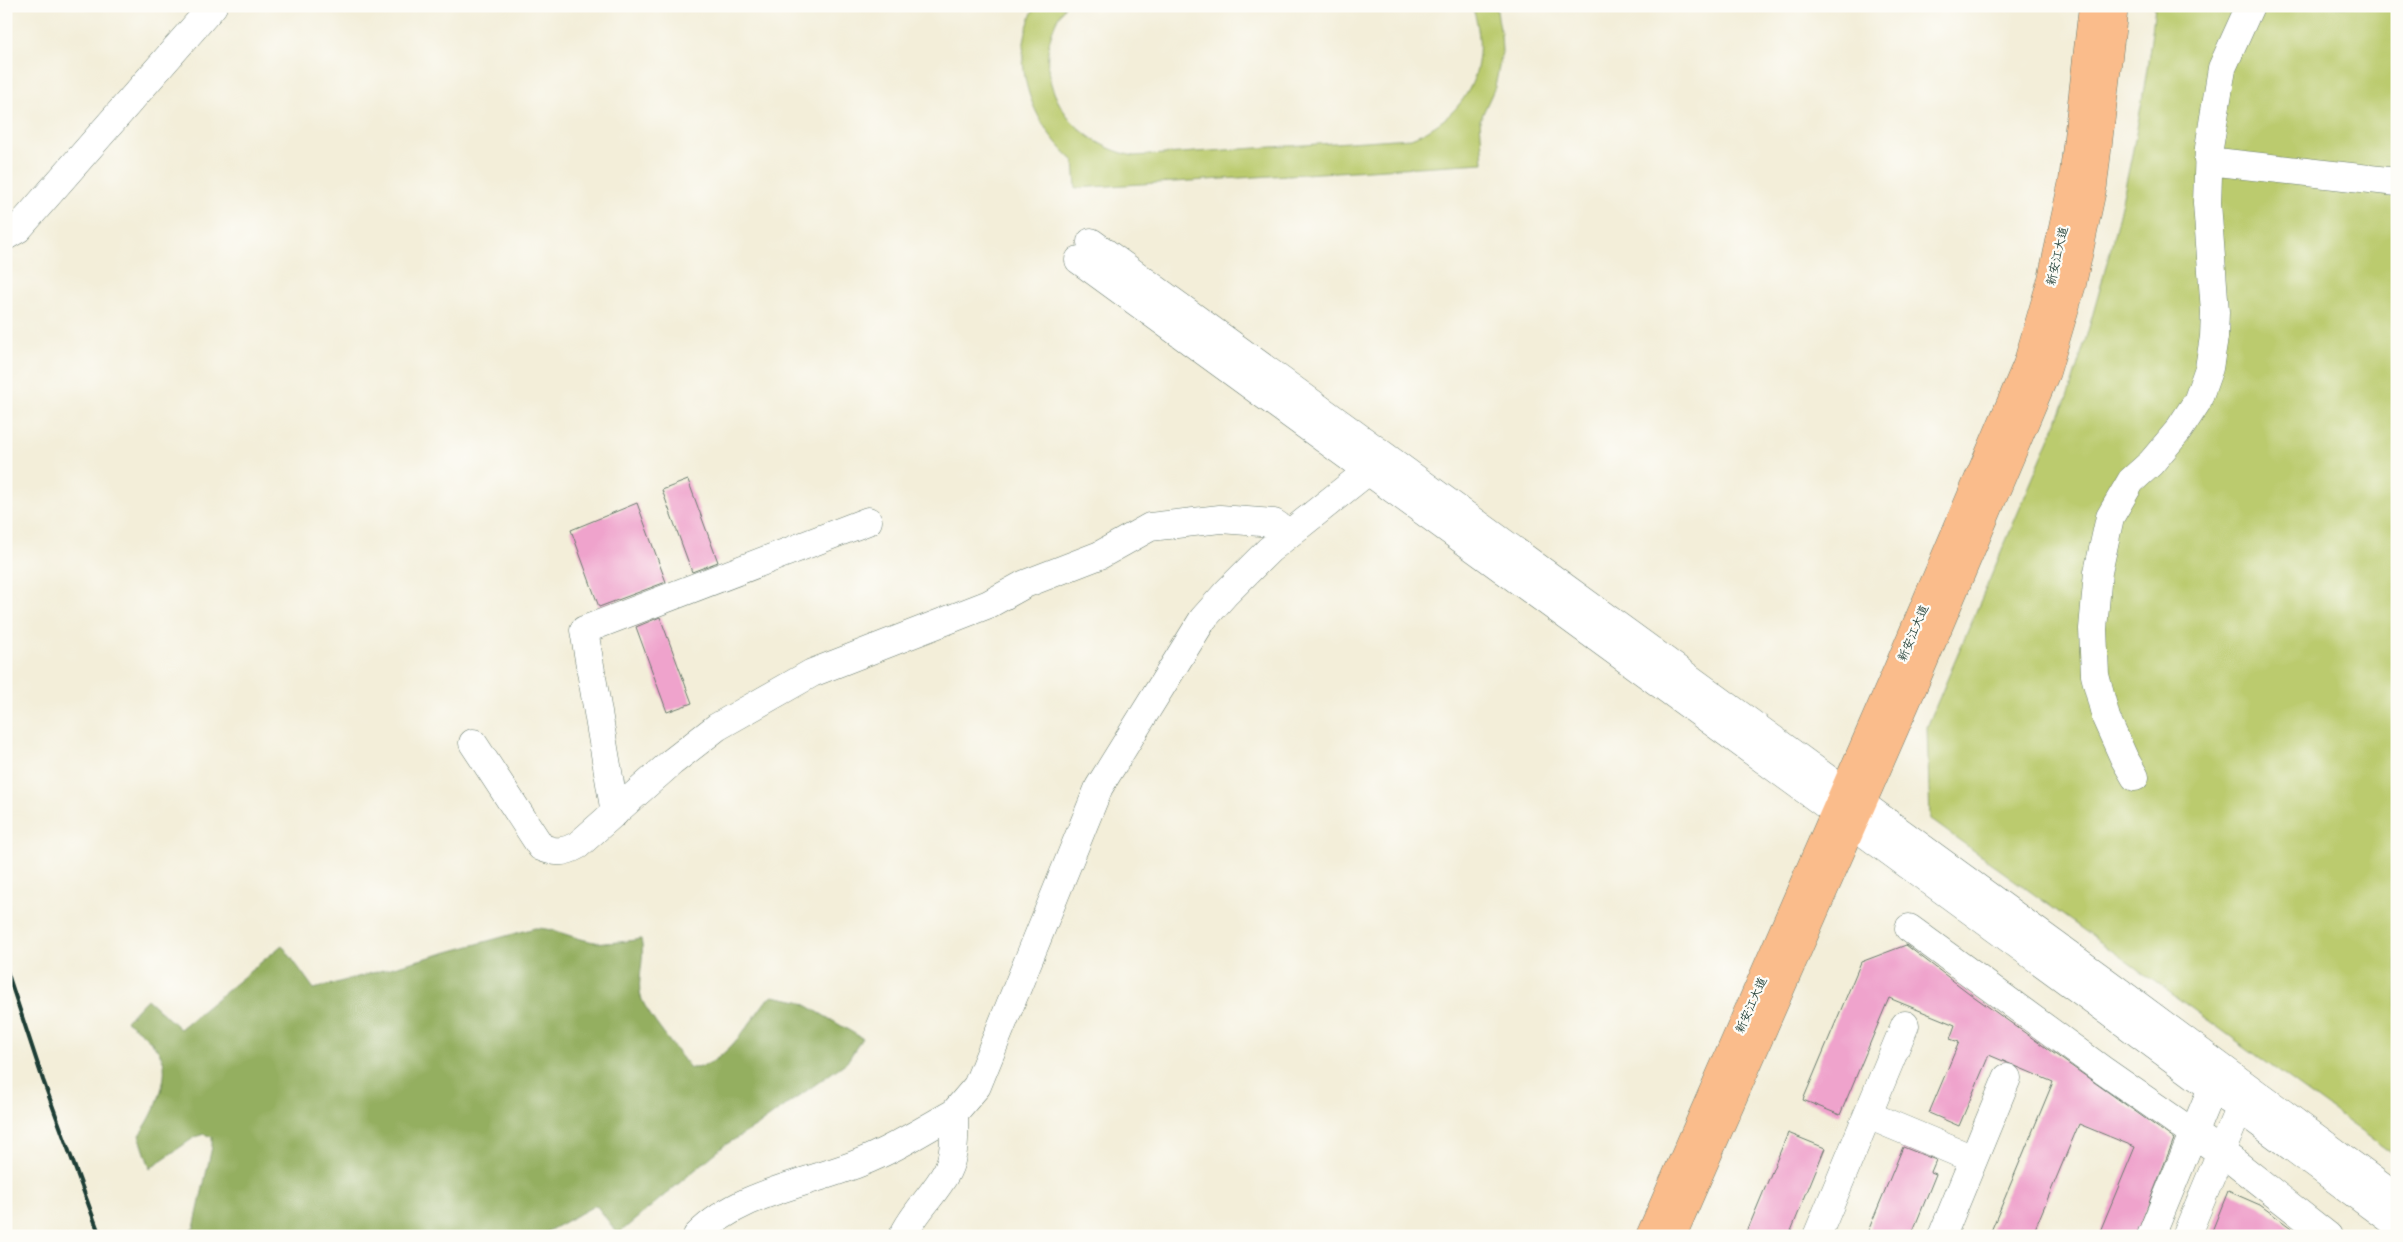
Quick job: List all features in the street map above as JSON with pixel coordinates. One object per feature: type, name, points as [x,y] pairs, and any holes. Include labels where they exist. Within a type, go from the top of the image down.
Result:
[{"type":"main road","name":"新安江大道","points":[[1672,1236],[2027,365],[2061,244],[2073,181],[2093,6]]},
{"type":"main road","name":"新安江大道","points":[[1650,1236],[2042,382],[2077,267],[2093,185],[2114,6]]},
{"type":"street","points":[[6,236],[18,229],[213,6]]},
{"type":"street","points":[[2135,777],[2114,739],[2100,698],[2093,652],[2094,601],[2103,545],[2110,517],[2131,481],[2151,463],[2178,431],[2197,402],[2209,368],[2214,337],[2215,312],[2208,233],[2208,161],[2222,68],[2250,6]]},
{"type":"street","points":[[2208,161],[2397,182]]},
{"type":"street","points":[[2397,1198],[1848,808],[1368,471],[1085,251],[1848,808],[2212,1088],[2397,1225]]},
{"type":"street","points":[[696,1236],[733,1209],[758,1196],[858,1164],[885,1152],[954,1113],[977,1086],[1099,787],[1204,619],[1249,568],[1288,533],[1368,471]]},
{"type":"street","points":[[473,743],[541,847],[552,851],[568,850],[578,845],[672,762],[717,728],[796,680],[989,604],[1025,584],[1100,555],[1150,527],[1220,518],[1274,522],[1288,533]]},
{"type":"street","points":[[615,812],[584,630],[868,522]]},
{"type":"street","points":[[1909,928],[2104,1071],[2221,1152],[2328,1236]]},
{"type":"street","points":[[1817,1236],[1905,1025]]},
{"type":"street","points":[[1943,1235],[2007,1078]]},
{"type":"street","points":[[2151,1236],[2212,1088]]},
{"type":"street","points":[[2186,1236],[2239,1108]]},
{"type":"street","points":[[903,1236],[947,1170],[955,1144],[954,1113]]},
{"type":"street","points":[[1868,1114],[1973,1159]]},
{"type":"green space","points":[[1035,6],[1065,6],[1053,30],[1048,54],[1049,77],[1057,99],[1070,119],[1088,136],[1109,148],[1134,156],[1411,138],[1431,128],[1448,116],[1461,102],[1471,86],[1477,68],[1478,28],[1472,6],[1496,6],[1502,52],[1495,87],[1480,120],[1483,163],[1076,188],[1074,161],[1046,128],[1035,110],[1028,90],[1024,69],[1024,48],[1027,27]]},
{"type":"green space","points":[[2155,6],[2397,6],[2397,1157],[1930,819],[1927,727],[2070,390],[2085,343],[2111,248],[2132,152],[2149,55]]},
{"type":"green space","points":[[535,928],[548,929],[585,940],[606,943],[641,939],[641,997],[656,1024],[690,1068],[702,1067],[723,1053],[734,1043],[766,1001],[773,996],[799,1001],[862,1038],[847,1062],[757,1126],[725,1145],[618,1234],[596,1205],[539,1236],[182,1236],[194,1228],[212,1147],[212,1137],[204,1134],[195,1137],[150,1168],[139,1135],[159,1098],[164,1076],[164,1066],[159,1052],[151,1042],[126,1021],[147,999],[180,1029],[282,945],[314,989]]},
{"type":"building","points":[[688,480],[718,562],[692,572],[662,490]]},
{"type":"building","points":[[637,503],[666,582],[599,607],[571,530]]},
{"type":"building","points":[[660,617],[692,703],[667,712],[636,627]]},
{"type":"building","points":[[1906,945],[1969,993],[2174,1139],[2136,1236],[2098,1236],[2135,1147],[2079,1124],[2032,1236],[1989,1236],[2053,1082],[1989,1055],[1959,1126],[1929,1113],[1959,1042],[1950,1039],[1955,1025],[1889,998],[1840,1115],[1803,1100],[1861,962]]},
{"type":"building","points":[[1788,1133],[1825,1148],[1789,1236],[1745,1236]]},
{"type":"building","points":[[1903,1147],[1936,1160],[1931,1172],[1936,1174],[1911,1236],[1866,1236]]},
{"type":"building","points":[[2228,1191],[2260,1205],[2302,1236],[2210,1236]]},
{"type":"railway","points":[[6,968],[43,1080],[100,1236]]}]
